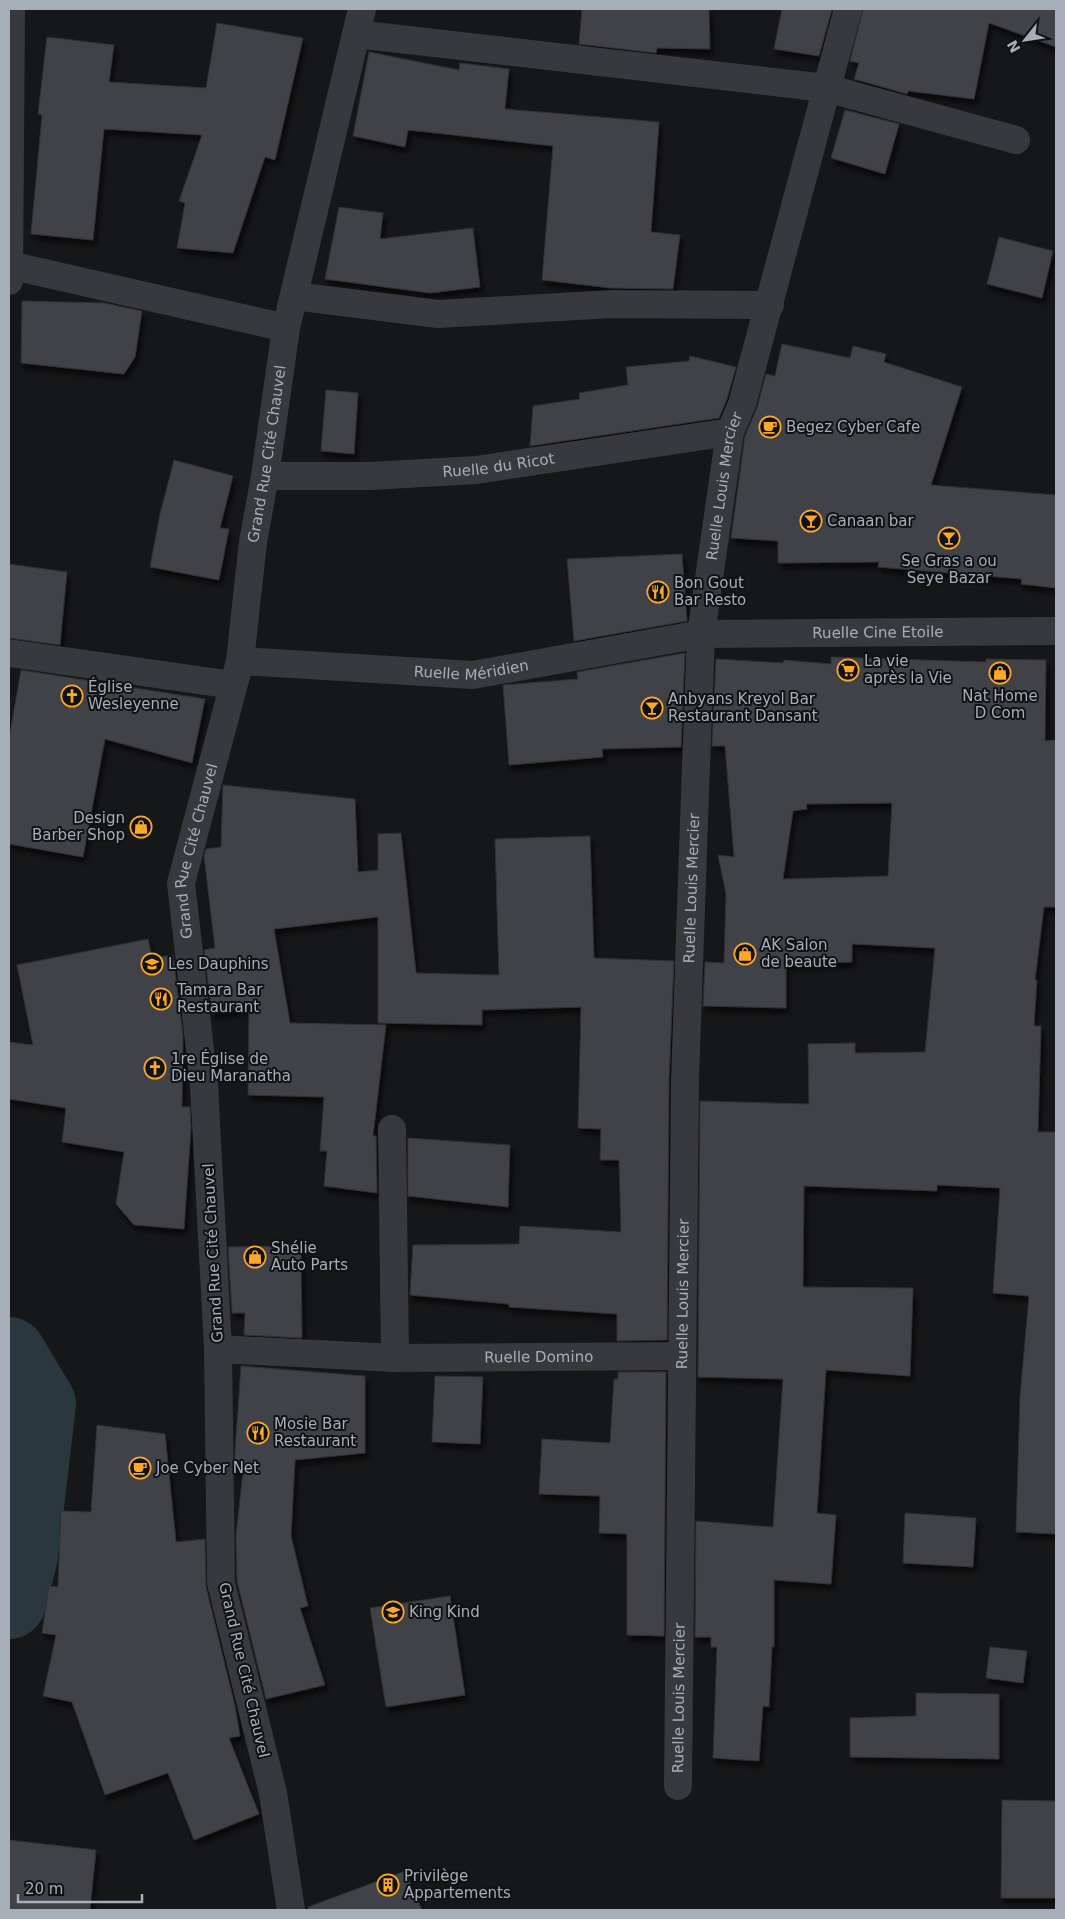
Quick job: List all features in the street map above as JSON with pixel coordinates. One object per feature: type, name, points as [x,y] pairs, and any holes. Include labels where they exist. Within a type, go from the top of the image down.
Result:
[{"type":"street","points":[[11,9],[9,270],[286,328]]},
{"type":"street","name":"Ruelle Louis Mercier","points":[[678,1786],[686,1071],[701,634],[730,432],[742,404],[770,305],[848,9]]},
{"type":"street","points":[[359,21],[826,88],[1016,140]]},
{"type":"street","name":"Grand Rue Cité Chauvel","points":[[291,1910],[273,1793],[221,1583],[218,1349],[204,1085],[181,883],[236,673],[253,542],[265,476],[286,328],[359,21]]},
{"type":"street","points":[[294,296],[438,314],[612,304],[770,305]]},
{"type":"street","name":"Ruelle du Ricot","points":[[265,476],[370,476],[476,470],[730,432]]},
{"type":"street","name":"Ruelle Cine Etoile","points":[[701,634],[1056,631]]},
{"type":"street","name":"Ruelle Méridien","points":[[9,653],[236,673],[473,676],[701,634]]},
{"type":"street","points":[[392,1129],[395,1358]]},
{"type":"street","name":"Ruelle Domino","points":[[218,1349],[395,1358],[682,1356]]},
{"type":"building","points":[[582,9],[709,9],[710,49],[657,48],[656,53],[579,44]]},
{"type":"building","points":[[782,9],[832,9],[819,56],[774,49]]},
{"type":"building","points":[[863,9],[1056,9],[1056,47],[989,23],[974,99],[908,91],[907,94],[854,79],[859,63],[850,61]]},
{"type":"building","points":[[217,23],[303,38],[275,160],[265,157],[233,253],[177,248],[185,203],[179,201],[202,135],[104,129],[93,240],[31,234],[42,115],[38,114],[47,37],[114,45],[109,82],[206,88]]},
{"type":"building","points":[[369,52],[459,70],[460,63],[509,69],[505,109],[659,122],[651,232],[680,235],[673,289],[611,288],[542,280],[553,146],[408,130],[405,147],[353,136]]},
{"type":"building","points":[[845,110],[899,124],[885,174],[831,158]]},
{"type":"building","points":[[339,207],[383,213],[380,239],[473,228],[480,287],[430,293],[325,279]]},
{"type":"building","points":[[999,237],[1053,251],[1042,298],[987,284]]},
{"type":"building","points":[[22,301],[104,303],[142,311],[135,357],[124,374],[21,363]]},
{"type":"building","points":[[782,344],[850,358],[853,346],[886,354],[884,362],[962,387],[931,485],[1056,495],[1056,588],[1021,584],[1022,579],[878,567],[879,562],[778,563],[778,541],[731,538],[745,436],[757,408],[766,374],[775,376]]},
{"type":"building","points":[[690,356],[736,367],[727,399],[719,418],[530,446],[533,406],[580,399],[579,393],[628,385],[626,367],[689,361]]},
{"type":"building","points":[[326,390],[358,393],[354,454],[321,451]]},
{"type":"building","points":[[174,460],[233,476],[220,528],[229,529],[219,580],[150,567],[160,514]]},
{"type":"building","points":[[682,554],[687,621],[574,641],[567,559]]},
{"type":"building","points":[[9,564],[67,572],[60,645],[9,638]]},
{"type":"building","points":[[685,653],[681,747],[602,749],[603,757],[509,765],[503,685],[578,679],[577,672]]},
{"type":"building","points":[[831,657],[986,662],[986,659],[1046,660],[1045,741],[1056,740],[1056,907],[1044,907],[1035,980],[1037,980],[1034,1026],[1041,1026],[1038,1132],[1056,1132],[1056,1534],[1016,1532],[1020,1397],[1029,1296],[993,1293],[1000,1188],[937,1185],[937,1191],[804,1186],[803,1287],[913,1288],[910,1376],[826,1370],[817,1513],[836,1515],[831,1584],[774,1580],[774,1647],[772,1647],[769,1707],[763,1706],[759,1761],[713,1758],[717,1647],[711,1647],[711,1637],[695,1637],[696,1521],[773,1527],[783,1379],[698,1377],[700,1101],[809,1104],[808,1044],[855,1043],[855,1053],[925,1052],[935,948],[852,944],[852,962],[786,964],[786,1008],[703,1006],[705,962],[724,963],[726,894],[718,855],[734,857],[725,746],[712,746],[716,659],[783,663],[784,660],[831,664]],"holes":[[[892,803],[888,876],[783,879],[793,811],[807,809],[806,804]]]},
{"type":"building","points":[[21,670],[205,699],[192,763],[105,739],[83,857],[9,844],[9,739]]},
{"type":"building","points":[[223,785],[355,799],[358,872],[378,870],[378,834],[401,833],[416,973],[499,975],[495,839],[590,836],[594,958],[674,961],[669,1080],[667,1340],[617,1341],[617,1314],[509,1307],[509,1304],[410,1295],[413,1245],[519,1244],[520,1226],[621,1232],[619,1160],[600,1160],[601,1129],[578,1128],[581,1007],[482,1010],[482,1025],[378,1023],[378,917],[274,929],[290,1023],[386,1025],[373,1136],[376,1136],[377,1193],[324,1186],[327,1151],[320,1151],[324,1097],[248,1095],[249,1007],[212,1014],[204,950],[215,948],[204,856],[206,849],[221,847]]},
{"type":"building","points":[[148,939],[152,958],[173,955],[183,1035],[182,1107],[190,1107],[191,1128],[184,1229],[134,1225],[116,1204],[124,1152],[62,1142],[66,1108],[9,1099],[9,1042],[33,1045],[17,965]]},
{"type":"building","points":[[408,1138],[510,1145],[508,1207],[408,1196]]},
{"type":"building","points":[[301,1246],[302,1338],[244,1335],[245,1313],[232,1313],[228,1247]]},
{"type":"building","points":[[241,1366],[365,1376],[365,1453],[295,1460],[291,1536],[308,1606],[300,1608],[325,1685],[266,1699],[237,1581],[236,1536],[243,1472],[235,1471],[235,1452]]},
{"type":"building","points":[[618,1372],[666,1372],[664,1636],[627,1635],[627,1534],[599,1533],[600,1496],[539,1494],[542,1439],[610,1443],[614,1379],[618,1379]]},
{"type":"building","points":[[435,1376],[483,1377],[480,1444],[432,1442]]},
{"type":"building","points":[[97,1425],[165,1434],[176,1542],[205,1539],[206,1587],[235,1706],[240,1736],[229,1738],[259,1814],[194,1840],[168,1773],[105,1795],[72,1702],[43,1696],[56,1635],[42,1633],[49,1586],[58,1587],[61,1511],[91,1512]]},
{"type":"building","points":[[905,1513],[976,1518],[973,1567],[903,1563]]},
{"type":"building","points":[[450,1596],[465,1695],[386,1707],[370,1608]]},
{"type":"building","points":[[990,1647],[1027,1651],[1023,1683],[986,1678]]},
{"type":"building","points":[[916,1693],[999,1694],[999,1759],[850,1757],[850,1718],[916,1716]]},
{"type":"building","points":[[1002,1800],[1056,1801],[1056,1898],[1001,1898]]},
{"type":"building","points":[[9,1840],[96,1850],[90,1910],[9,1910]]},
{"type":"building","name":"Privilège Appartements","points":[[405,1871],[422,1910],[309,1910],[308,1907]]},
{"type":"waterway","points":[[9,1354],[39,1404],[21,1556],[9,1602]]},
{"type":"place","name":"Begez Cyber Cafe","points":[[770,427]]},
{"type":"place","name":"Canaan bar","points":[[811,521]]},
{"type":"place","name":"Se Gras a ou Seye Bazar","points":[[949,538]]},
{"type":"place","name":"Bon Gout Bar Resto","points":[[658,592]]},
{"type":"place","name":"La vie après la Vie","points":[[848,670]]},
{"type":"place","name":"Nat Home D Com","points":[[1000,673]]},
{"type":"place","name":"Église Wesleyenne","points":[[72,696]]},
{"type":"place","name":"Anbyans Kreyol Bar Restaurant Dansant","points":[[652,708]]},
{"type":"place","name":"Design Barber Shop","points":[[141,827]]},
{"type":"place","name":"AK Salon de beaute","points":[[745,954]]},
{"type":"place","name":"Les Dauphins","points":[[152,964]]},
{"type":"place","name":"Tamara Bar Restaurant","points":[[161,999]]},
{"type":"place","name":"1re Église de Dieu Maranatha","points":[[155,1068]]},
{"type":"place","name":"Shélie Auto Parts","points":[[255,1257]]},
{"type":"place","name":"Mosie Bar Restaurant","points":[[258,1433]]},
{"type":"place","name":"Joe Cyber Net","points":[[140,1468]]},
{"type":"place","name":"King Kind","points":[[393,1612]]},
{"type":"place","name":"Privilège Appartements","points":[[388,1885]]}]
